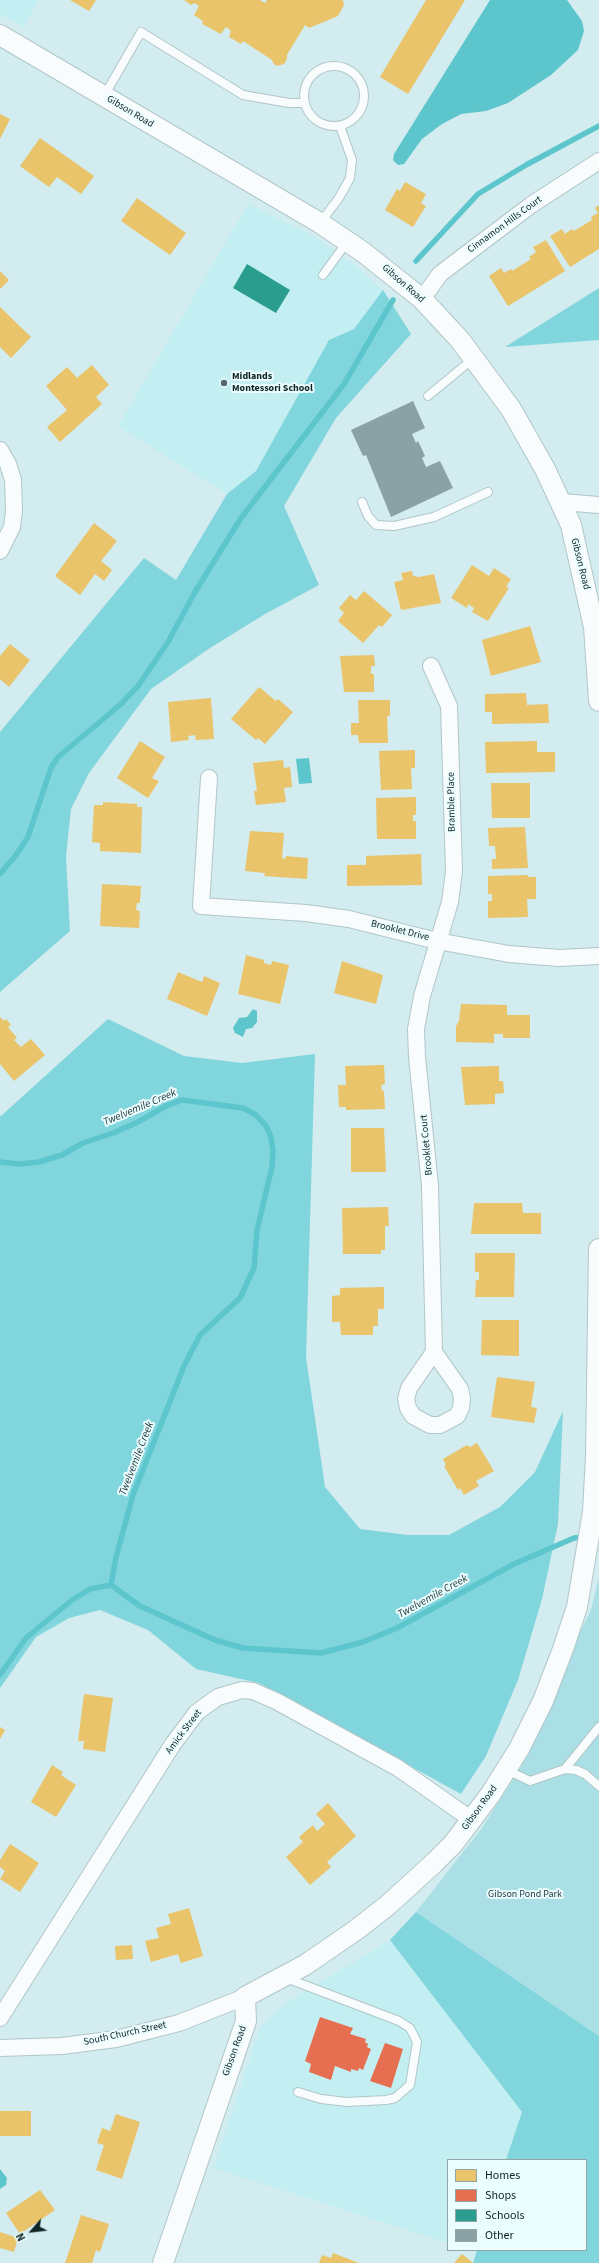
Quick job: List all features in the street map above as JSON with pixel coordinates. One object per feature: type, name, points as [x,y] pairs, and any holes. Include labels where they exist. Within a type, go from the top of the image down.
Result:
[{"type":"street","name":"Gibson Road","points":[[0,35],[320,223],[386,269],[422,300],[474,358],[510,408],[562,502],[571,525],[588,596],[597,658],[599,701]]},
{"type":"street","name":"Cinnamon Hills Court","points":[[422,300],[440,274],[531,205],[599,161]]},
{"type":"street","points":[[0,450],[8,464],[13,480],[14,511],[12,527],[0,551]]},
{"type":"street","points":[[562,502],[599,504]]},
{"type":"street","name":"Bramble Place","points":[[430,666],[449,706],[454,871],[450,902],[437,941]]},
{"type":"street","name":"Brooklet Drive","points":[[209,778],[201,906],[327,915],[437,941],[510,954],[559,958],[599,956]]},
{"type":"street","name":"Brooklet Court","points":[[434,1352],[429,1174],[417,1057],[416,1029],[422,996],[437,941]]},
{"type":"street","name":"Gibson Road","points":[[163,2263],[246,2020],[245,1997],[331,1948],[388,1905],[434,1863],[472,1820],[507,1770],[543,1701],[563,1650],[576,1607],[590,1537],[595,1489],[598,1397],[599,1249]]},
{"type":"street","name":"Amick Street","points":[[0,2018],[174,1744],[197,1712],[218,1697],[242,1690],[253,1691],[276,1701],[398,1768],[472,1820]]},
{"type":"street","name":"South Church Street","points":[[0,2048],[62,2046],[116,2039],[179,2023],[245,1997]]},
{"type":"lane","points":[[104,96],[141,32],[243,95],[289,103],[304,103]]},
{"type":"lane","points":[[330,66],[349,70],[361,83],[364,101],[356,117],[340,126],[322,124],[308,112],[304,103],[303,93],[306,83],[316,72],[330,66]]},
{"type":"lane","points":[[320,223],[339,198],[350,178],[352,160],[340,126]]},
{"type":"lane","points":[[323,275],[348,242]]},
{"type":"lane","points":[[428,396],[474,358]]},
{"type":"lane","points":[[362,502],[371,521],[376,525],[388,526],[434,517],[488,492]]},
{"type":"lane","points":[[565,1769],[599,1728]]},
{"type":"lane","points":[[507,1770],[530,1781],[565,1769],[580,1771],[599,1786]]},
{"type":"lane","points":[[283,1976],[399,2021],[410,2028],[417,2042],[410,2085],[395,2098],[386,2100],[347,2102],[321,2099],[298,2092]]},
{"type":"shaded area","points":[[0,0],[39,0],[23,27],[0,14]]},
{"type":"shaded area","points":[[490,0],[567,0],[582,21],[584,31],[578,50],[551,75],[508,103],[486,111],[461,114],[442,124],[422,139],[404,164],[398,165],[393,160],[394,154]]},
{"type":"shaded area","name":"Midlands Montessori School","points":[[248,204],[314,236],[357,267],[383,290],[354,329],[329,340],[256,471],[227,494],[118,426]]},
{"type":"shaded area","points":[[599,288],[599,340],[505,347]]},
{"type":"shaded area","points":[[383,290],[411,334],[336,418],[284,506],[319,585],[265,614],[210,648],[151,689],[89,773],[71,809],[66,856],[70,931],[0,992],[0,732],[144,558],[176,580],[227,494],[256,471],[329,340],[354,329]]},
{"type":"shaded area","points":[[309,758],[312,783],[299,784],[296,759]]},
{"type":"shaded area","points":[[253,1009],[257,1011],[257,1022],[252,1028],[246,1029],[243,1037],[235,1033],[233,1028],[239,1018],[247,1017]]},
{"type":"shaded area","points":[[108,1019],[184,1056],[242,1063],[315,1054],[306,1357],[325,1487],[360,1529],[408,1535],[449,1535],[500,1507],[535,1472],[563,1411],[558,1524],[542,1599],[518,1680],[486,1756],[461,1794],[259,1683],[196,1669],[148,1630],[100,1610],[69,1618],[36,1637],[0,1688],[0,1115],[1,1116]]},
{"type":"shaded area","points":[[416,1912],[599,2036],[599,2263],[473,2263],[477,2251],[587,2251],[587,2159],[506,2159],[522,2112],[390,1940]]},
{"type":"shaded area","points":[[390,1940],[522,2112],[506,2159],[447,2159],[447,2243],[213,2168],[261,2026],[283,2005]]},
{"type":"shaded area","points":[[0,2169],[7,2178],[6,2185],[0,2189]]},
{"type":"green space","name":"Gibson Pond Park","points":[[599,1578],[599,2036],[416,1912],[482,1828],[521,1767],[553,1702],[579,1634],[591,1610]]},
{"type":"building: Homes","points":[[70,0],[96,0],[89,11]]},
{"type":"building: Homes","points":[[184,0],[260,0],[265,3],[267,0],[343,0],[344,5],[338,16],[309,28],[305,25],[287,55],[287,59],[284,64],[277,66],[272,60],[243,41],[241,44],[229,37],[231,31],[226,27],[221,34],[202,24],[203,21],[194,15],[199,6],[194,3],[191,5]]},
{"type":"building: Homes","points":[[426,0],[465,0],[408,94],[380,77]]},
{"type":"building: Homes","points":[[0,114],[10,119],[0,139]]},
{"type":"building: Homes","points":[[40,138],[94,176],[81,194],[57,177],[49,187],[20,166]]},
{"type":"building: Homes","points":[[405,182],[426,194],[421,203],[426,206],[413,227],[385,210],[397,189],[400,191]]},
{"type":"building: Homes","points":[[137,198],[186,233],[170,255],[121,221]]},
{"type":"building: Homes","points":[[599,205],[599,249],[570,267],[550,236],[562,229],[565,234],[572,229],[574,231],[592,220],[591,217],[598,213],[595,208]]},
{"type":"building: Homes","points":[[546,240],[565,271],[508,306],[489,276],[501,268],[504,273],[511,269],[512,271],[531,259],[529,257],[536,252],[533,247]]},
{"type":"building: Homes","points":[[0,271],[9,280],[0,289]]},
{"type":"building: Homes","points":[[0,307],[31,337],[11,358],[0,347]]},
{"type":"building: Homes","points":[[92,365],[109,385],[96,397],[102,404],[60,442],[47,427],[67,410],[46,386],[67,367],[77,378]]},
{"type":"building: Homes","points":[[94,523],[117,541],[101,561],[112,570],[104,581],[95,574],[80,595],[55,576]]},
{"type":"building: Homes","points":[[472,565],[489,576],[494,568],[511,579],[506,587],[509,588],[488,621],[472,612],[474,608],[468,604],[467,608],[451,598]]},
{"type":"building: Homes","points":[[412,571],[413,576],[419,577],[434,574],[441,603],[401,610],[394,582],[403,580],[401,573]]},
{"type":"building: Homes","points":[[364,591],[392,615],[382,627],[379,625],[363,643],[338,621],[344,613],[339,608],[350,595],[356,600]]},
{"type":"building: Homes","points":[[530,626],[541,662],[491,676],[482,640]]},
{"type":"building: Homes","points":[[10,644],[30,660],[9,687],[0,679],[0,656]]},
{"type":"building: Homes","points":[[374,655],[375,666],[371,666],[371,674],[374,674],[374,692],[344,692],[340,656]]},
{"type":"building: Homes","points":[[259,687],[276,701],[278,699],[293,712],[265,744],[258,738],[256,740],[231,719]]},
{"type":"building: Homes","points":[[526,693],[527,705],[548,704],[549,723],[492,724],[492,712],[485,712],[485,694]]},
{"type":"building: Homes","points":[[211,698],[214,739],[196,740],[195,735],[188,736],[189,740],[171,742],[168,702]]},
{"type":"building: Homes","points":[[358,700],[390,700],[390,716],[387,716],[388,743],[359,743],[358,735],[351,735],[351,723],[359,723]]},
{"type":"building: Homes","points":[[140,741],[165,757],[152,778],[159,781],[148,798],[117,778]]},
{"type":"building: Homes","points":[[537,741],[537,752],[555,752],[555,772],[486,773],[485,742]]},
{"type":"building: Homes","points":[[415,750],[415,768],[411,768],[412,789],[381,790],[379,751]]},
{"type":"building: Homes","points":[[283,760],[284,768],[290,767],[292,787],[284,788],[286,802],[256,805],[254,791],[257,791],[253,763]]},
{"type":"building: Homes","points":[[491,783],[530,783],[530,818],[492,818]]},
{"type":"building: Homes","points":[[416,797],[416,815],[413,815],[413,821],[416,821],[416,839],[377,839],[376,798]]},
{"type":"building: Homes","points":[[103,802],[137,804],[137,807],[142,807],[141,853],[100,851],[100,843],[92,842],[94,805],[103,805]]},
{"type":"building: Homes","points":[[525,827],[528,868],[492,869],[492,859],[496,859],[495,846],[489,846],[488,828]]},
{"type":"building: Homes","points":[[250,831],[284,833],[282,858],[285,859],[286,856],[308,858],[307,879],[264,876],[265,873],[245,871]]},
{"type":"building: Homes","points":[[421,854],[422,885],[347,886],[347,865],[366,865],[366,856]]},
{"type":"building: Homes","points":[[528,875],[528,877],[536,877],[536,899],[527,899],[528,917],[488,918],[488,901],[492,901],[492,894],[488,894],[488,876]]},
{"type":"building: Homes","points":[[102,884],[141,886],[140,903],[137,903],[136,910],[140,911],[139,928],[100,926]]},
{"type":"building: Homes","points":[[246,955],[264,960],[264,963],[271,965],[272,961],[289,965],[280,1004],[238,994]]},
{"type":"building: Homes","points":[[342,961],[383,975],[376,1004],[334,993]]},
{"type":"building: Homes","points":[[178,972],[202,982],[204,976],[220,983],[207,1016],[167,999]]},
{"type":"building: Homes","points":[[461,1004],[507,1005],[507,1015],[530,1015],[530,1038],[503,1038],[503,1034],[494,1034],[494,1043],[456,1042],[456,1026],[459,1021]]},
{"type":"building: Homes","points":[[0,1017],[4,1021],[6,1019],[11,1025],[8,1027],[17,1038],[14,1040],[21,1047],[31,1039],[45,1055],[14,1081],[0,1064]]},
{"type":"building: Homes","points":[[384,1065],[385,1084],[381,1085],[382,1091],[384,1091],[385,1109],[346,1110],[346,1107],[339,1107],[338,1085],[346,1085],[345,1066]]},
{"type":"building: Homes","points":[[499,1066],[499,1081],[503,1081],[504,1093],[495,1094],[495,1104],[465,1105],[461,1067]]},
{"type":"building: Homes","points":[[351,1128],[384,1128],[386,1172],[351,1172]]},
{"type":"building: Homes","points":[[474,1203],[522,1203],[523,1213],[541,1213],[541,1234],[471,1234]]},
{"type":"building: Homes","points":[[388,1207],[389,1226],[385,1226],[385,1250],[381,1250],[381,1254],[343,1254],[342,1208]]},
{"type":"building: Homes","points":[[475,1253],[515,1253],[514,1297],[475,1297],[476,1280],[479,1280],[479,1272],[475,1272]]},
{"type":"building: Homes","points":[[384,1287],[384,1309],[378,1309],[378,1326],[373,1326],[373,1335],[341,1335],[340,1322],[332,1322],[332,1296],[340,1295],[340,1288]]},
{"type":"building: Homes","points":[[482,1320],[519,1320],[519,1356],[481,1355]]},
{"type":"building: Homes","points":[[497,1377],[535,1382],[531,1407],[537,1408],[534,1423],[491,1417]]},
{"type":"building: Homes","points":[[477,1443],[494,1471],[476,1481],[479,1486],[464,1495],[460,1488],[458,1490],[444,1466],[446,1465],[443,1459],[467,1445],[470,1447]]},
{"type":"building: Homes","points":[[84,1694],[113,1698],[105,1752],[83,1749],[84,1741],[78,1741]]},
{"type":"building: Homes","points":[[0,1727],[5,1730],[0,1739]]},
{"type":"building: Homes","points":[[52,1765],[63,1772],[61,1775],[76,1785],[56,1817],[31,1802]]},
{"type":"building: Homes","points":[[328,1803],[356,1836],[327,1862],[331,1867],[310,1885],[286,1857],[303,1842],[299,1837],[313,1825],[317,1831],[325,1824],[316,1814]]},
{"type":"building: Homes","points":[[10,1844],[39,1863],[20,1892],[0,1879],[5,1871],[0,1867],[0,1860]]},
{"type":"building: Homes","points":[[189,1908],[203,1956],[181,1963],[178,1954],[151,1962],[145,1941],[159,1938],[156,1928],[171,1924],[168,1914]]},
{"type":"building: Homes","points":[[132,1945],[133,1959],[116,1960],[115,1946]]},
{"type":"building: Homes","points":[[0,2111],[31,2111],[31,2136],[0,2136]]},
{"type":"building: Homes","points":[[116,2114],[140,2122],[122,2179],[96,2170],[104,2145],[97,2143],[102,2128],[110,2131]]},
{"type":"building: Homes","points":[[40,2190],[55,2210],[20,2234],[6,2213]]},
{"type":"building: Homes","points":[[81,2215],[109,2224],[100,2252],[96,2250],[92,2263],[65,2263]]},
{"type":"building: Homes","points":[[0,2232],[18,2238],[14,2252],[0,2248]]},
{"type":"building: Homes","points":[[333,2253],[359,2263],[319,2263],[322,2255],[331,2258]]},
{"type":"building: Homes","points":[[462,2254],[473,2263],[454,2263]]},
{"type":"building: Shops","points":[[320,2017],[353,2028],[350,2034],[366,2039],[365,2042],[368,2044],[367,2047],[371,2049],[363,2070],[359,2068],[358,2071],[351,2069],[351,2072],[335,2066],[331,2080],[309,2072],[311,2064],[305,2061]]},
{"type":"building: Shops","points":[[385,2043],[403,2049],[391,2088],[370,2081]]},
{"type":"building: Schools","points":[[247,264],[290,290],[276,313],[233,288]]},
{"type":"building: Other","points":[[413,401],[425,428],[412,434],[416,443],[418,441],[425,456],[422,458],[426,467],[440,461],[453,488],[391,517],[366,455],[363,456],[351,430]]},
{"type":"waterway","points":[[416,261],[478,194],[526,165],[599,126]]},
{"type":"waterway","points":[[0,874],[16,855],[28,837],[51,768],[58,757],[121,704],[138,686],[168,642],[195,592],[241,518],[344,384],[393,300]]},
{"type":"waterway","name":"Twelvemile Creek","points":[[0,1162],[19,1164],[39,1162],[62,1155],[83,1143],[113,1133],[138,1122],[166,1106],[182,1100],[243,1108],[256,1115],[266,1126],[271,1137],[273,1151],[272,1167],[257,1230],[254,1268],[240,1298],[200,1335],[184,1366],[133,1495],[116,1557],[111,1585]]},
{"type":"waterway","name":"Twelvemile Creek","points":[[111,1585],[140,1606],[215,1640],[243,1648],[321,1653],[363,1642],[397,1628],[514,1564],[574,1538],[585,1537]]},
{"type":"waterway","points":[[0,1675],[26,1638],[72,1600],[90,1589],[111,1585]]},
{"type":"place","name":"Midlands Montessori School","points":[[224,383]]}]
